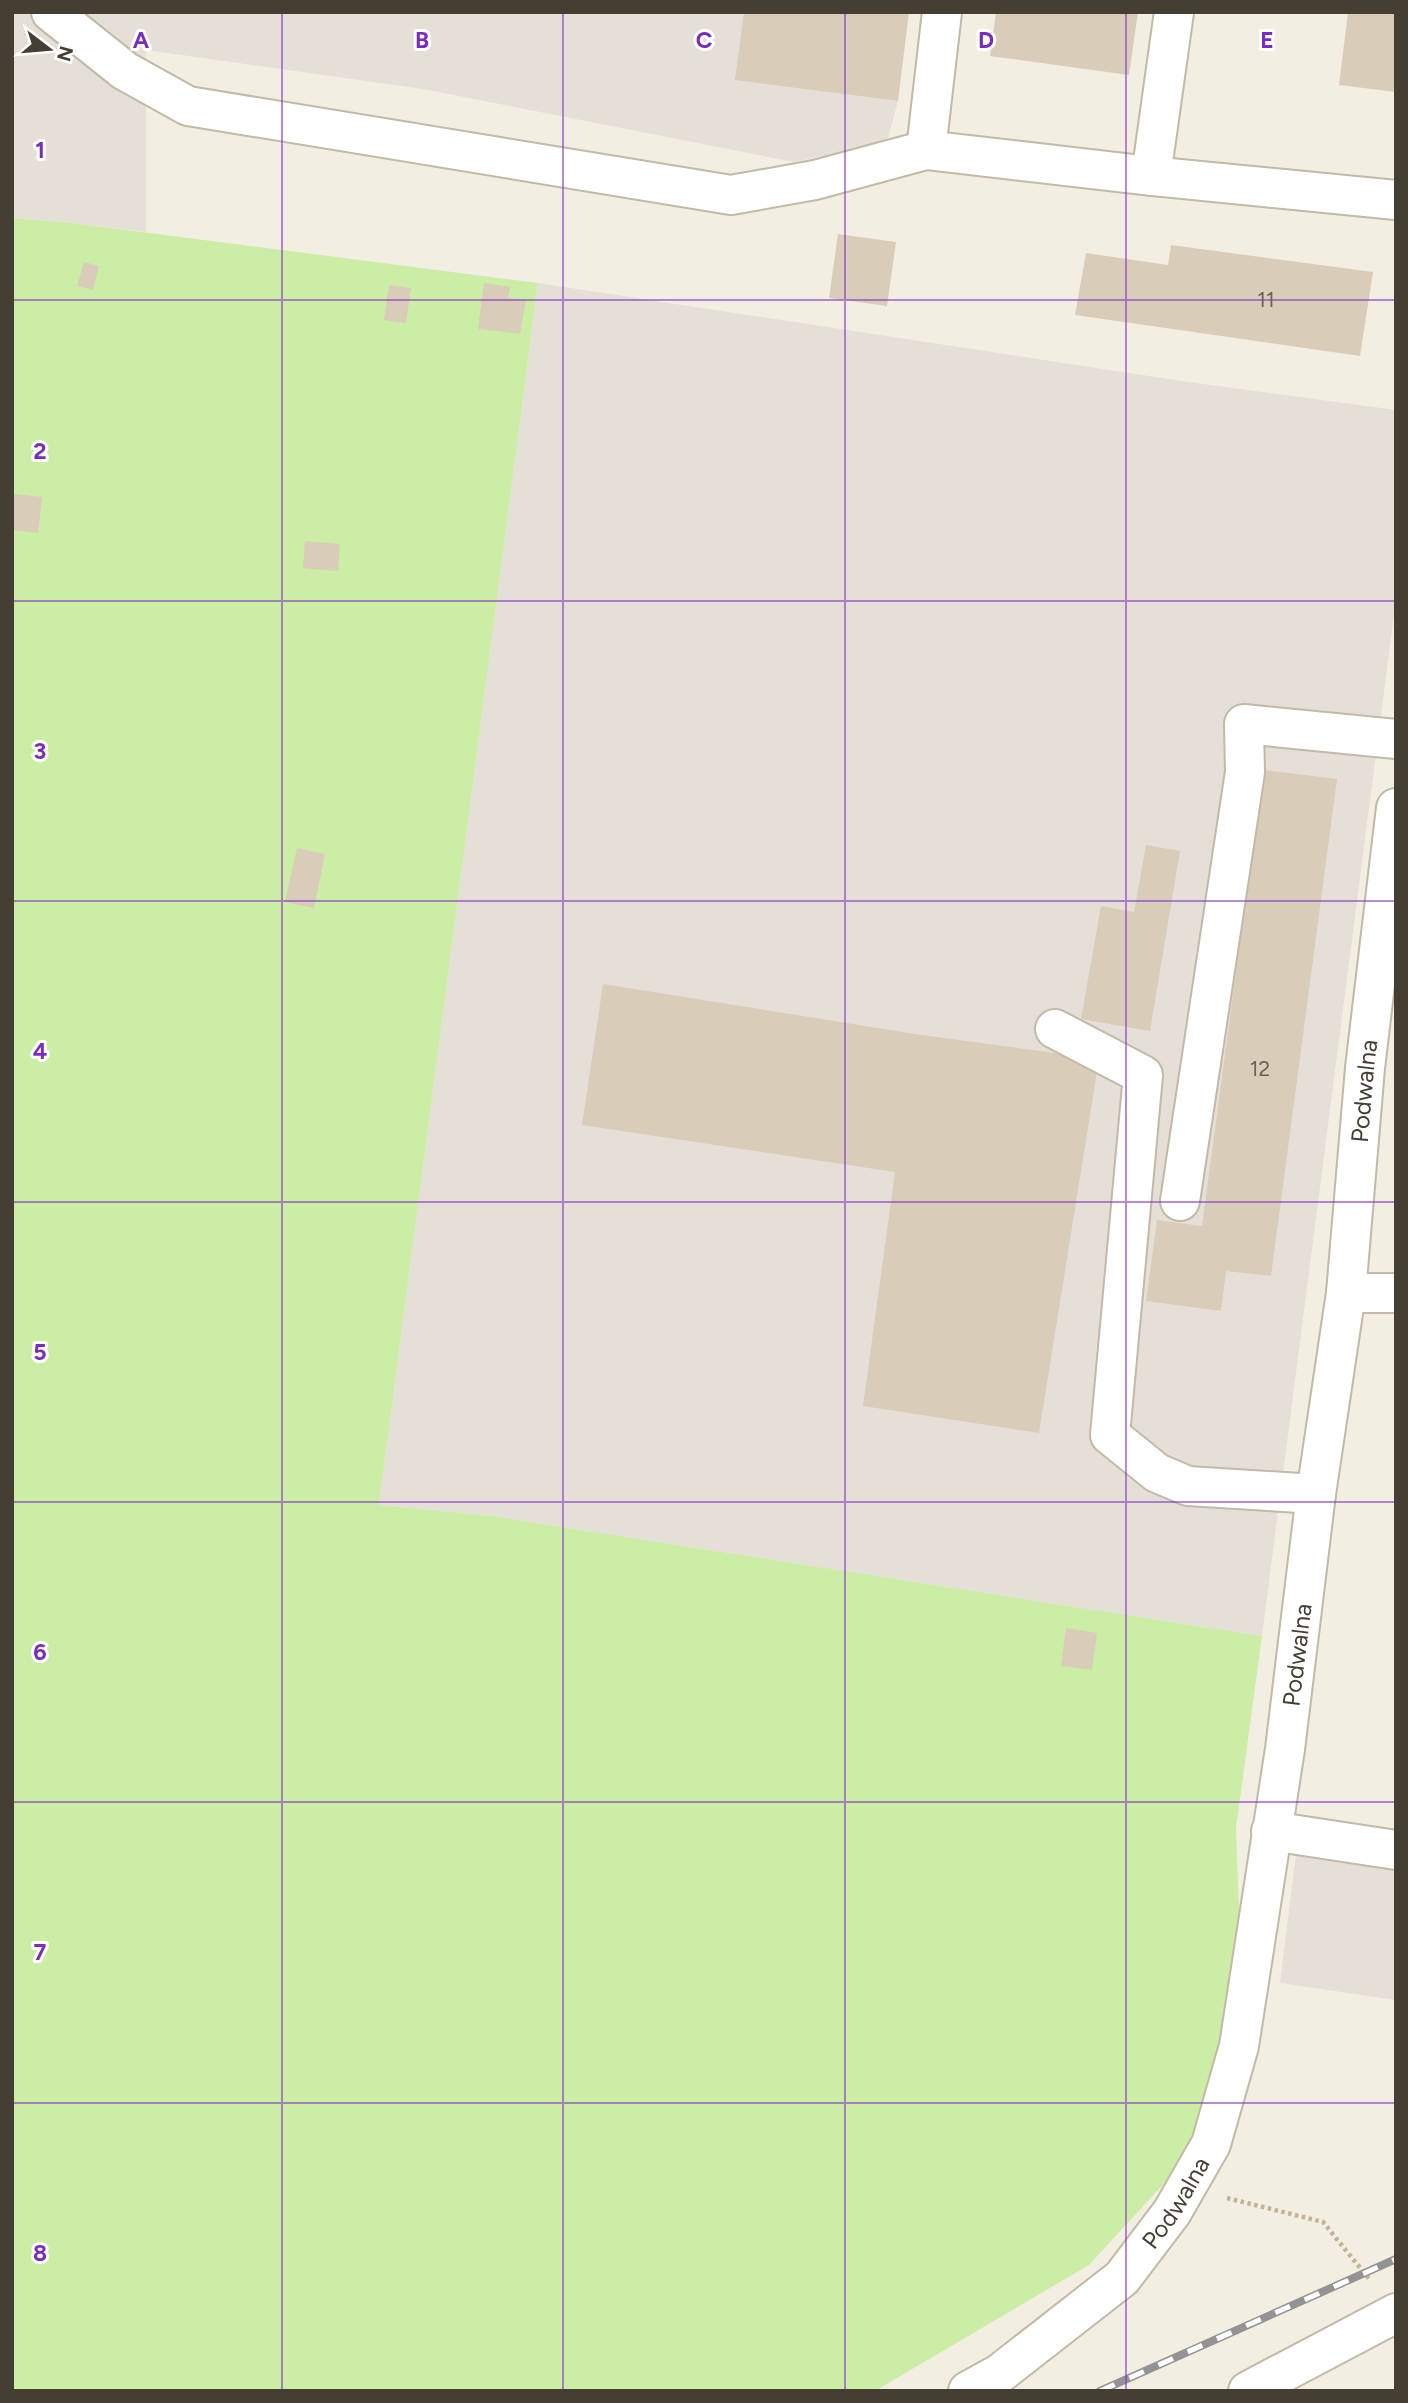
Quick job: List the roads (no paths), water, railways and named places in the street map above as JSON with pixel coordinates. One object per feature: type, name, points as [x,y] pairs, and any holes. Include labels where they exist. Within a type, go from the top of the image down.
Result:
[{"type":"street","points":[[51,12],[125,71],[188,106],[731,195],[815,180],[926,150],[1396,200]]},
{"type":"street","points":[[926,150],[942,12]]},
{"type":"street","points":[[1151,176],[1174,12]]},
{"type":"street","points":[[1180,1201],[1245,772],[1244,724],[1396,739]]},
{"type":"street","name":"Podwalna","points":[[968,2391],[1009,2366],[1122,2278],[1172,2212],[1211,2144],[1238,2046],[1285,1749],[1316,1494],[1346,1293],[1365,1068],[1396,808]]},
{"type":"street","points":[[1055,1029],[1143,1075],[1111,1435],[1157,1473],[1188,1486],[1316,1494]]},
{"type":"street","points":[[1346,1293],[1396,1293]]},
{"type":"street","points":[[1271,1831],[1396,1850]]},
{"type":"street","points":[[1248,2391],[1396,2313]]},
{"type":"railway","points":[[1100,2391],[1396,2259]]}]
